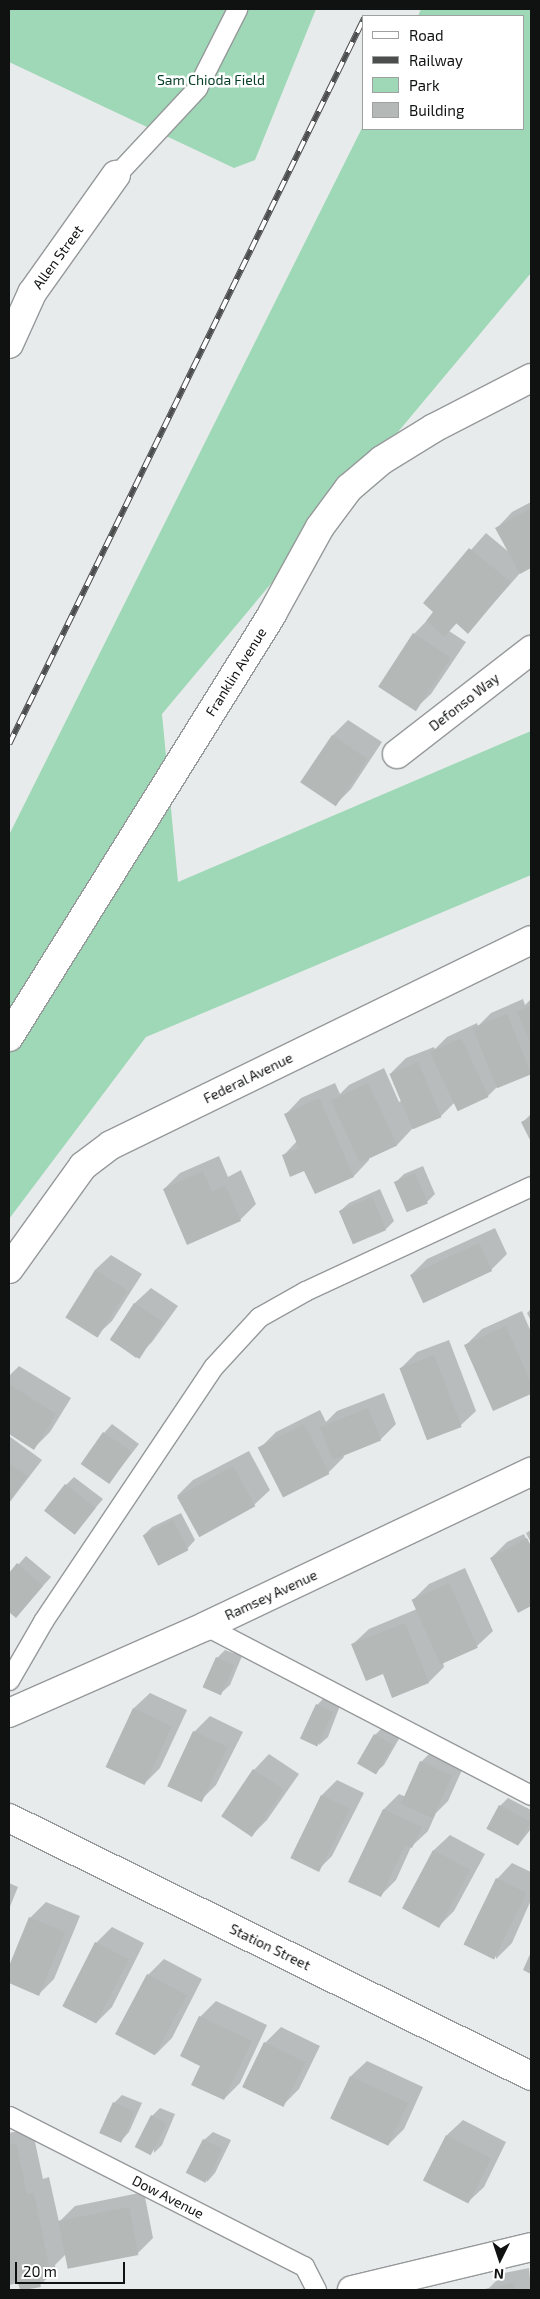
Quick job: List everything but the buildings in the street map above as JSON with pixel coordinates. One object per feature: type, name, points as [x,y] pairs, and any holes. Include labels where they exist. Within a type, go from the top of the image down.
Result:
[{"type":"street","name":"Allen Street","points":[[9,344],[32,292],[116,176]]},
{"type":"street","name":"Franklin Avenue","points":[[9,1037],[272,614],[320,527],[349,488],[382,460],[434,428],[531,378]]},
{"type":"street","name":"Defonso Way","points":[[397,754],[531,650]]},
{"type":"street","name":"Federal Avenue","points":[[9,1269],[83,1166],[111,1145],[531,940]]},
{"type":"street","name":"Ramsey Avenue","points":[[9,1713],[206,1626],[531,1472]]},
{"type":"street","name":"Station Street","points":[[9,1818],[531,2076]]},
{"type":"street","points":[[352,2290],[531,2247]]},
{"type":"lane","points":[[116,176],[197,88],[237,9]]},
{"type":"lane","points":[[9,1680],[43,1621],[213,1367],[259,1317],[304,1291],[531,1186]]},
{"type":"lane","points":[[206,1626],[531,1795]]},
{"type":"lane","name":"Dow Avenue","points":[[9,2116],[304,2266],[316,2290]]},
{"type":"green space","name":"Sam Chioda Field","points":[[9,9],[316,9],[255,160],[234,168],[9,62]]},
{"type":"green space","points":[[421,9],[531,9],[531,273],[162,714],[178,882],[531,731],[531,875],[146,1037],[9,1219],[9,835],[362,128],[362,130],[525,130],[525,15],[418,15]]},
{"type":"railway","points":[[9,744],[362,22]]}]
